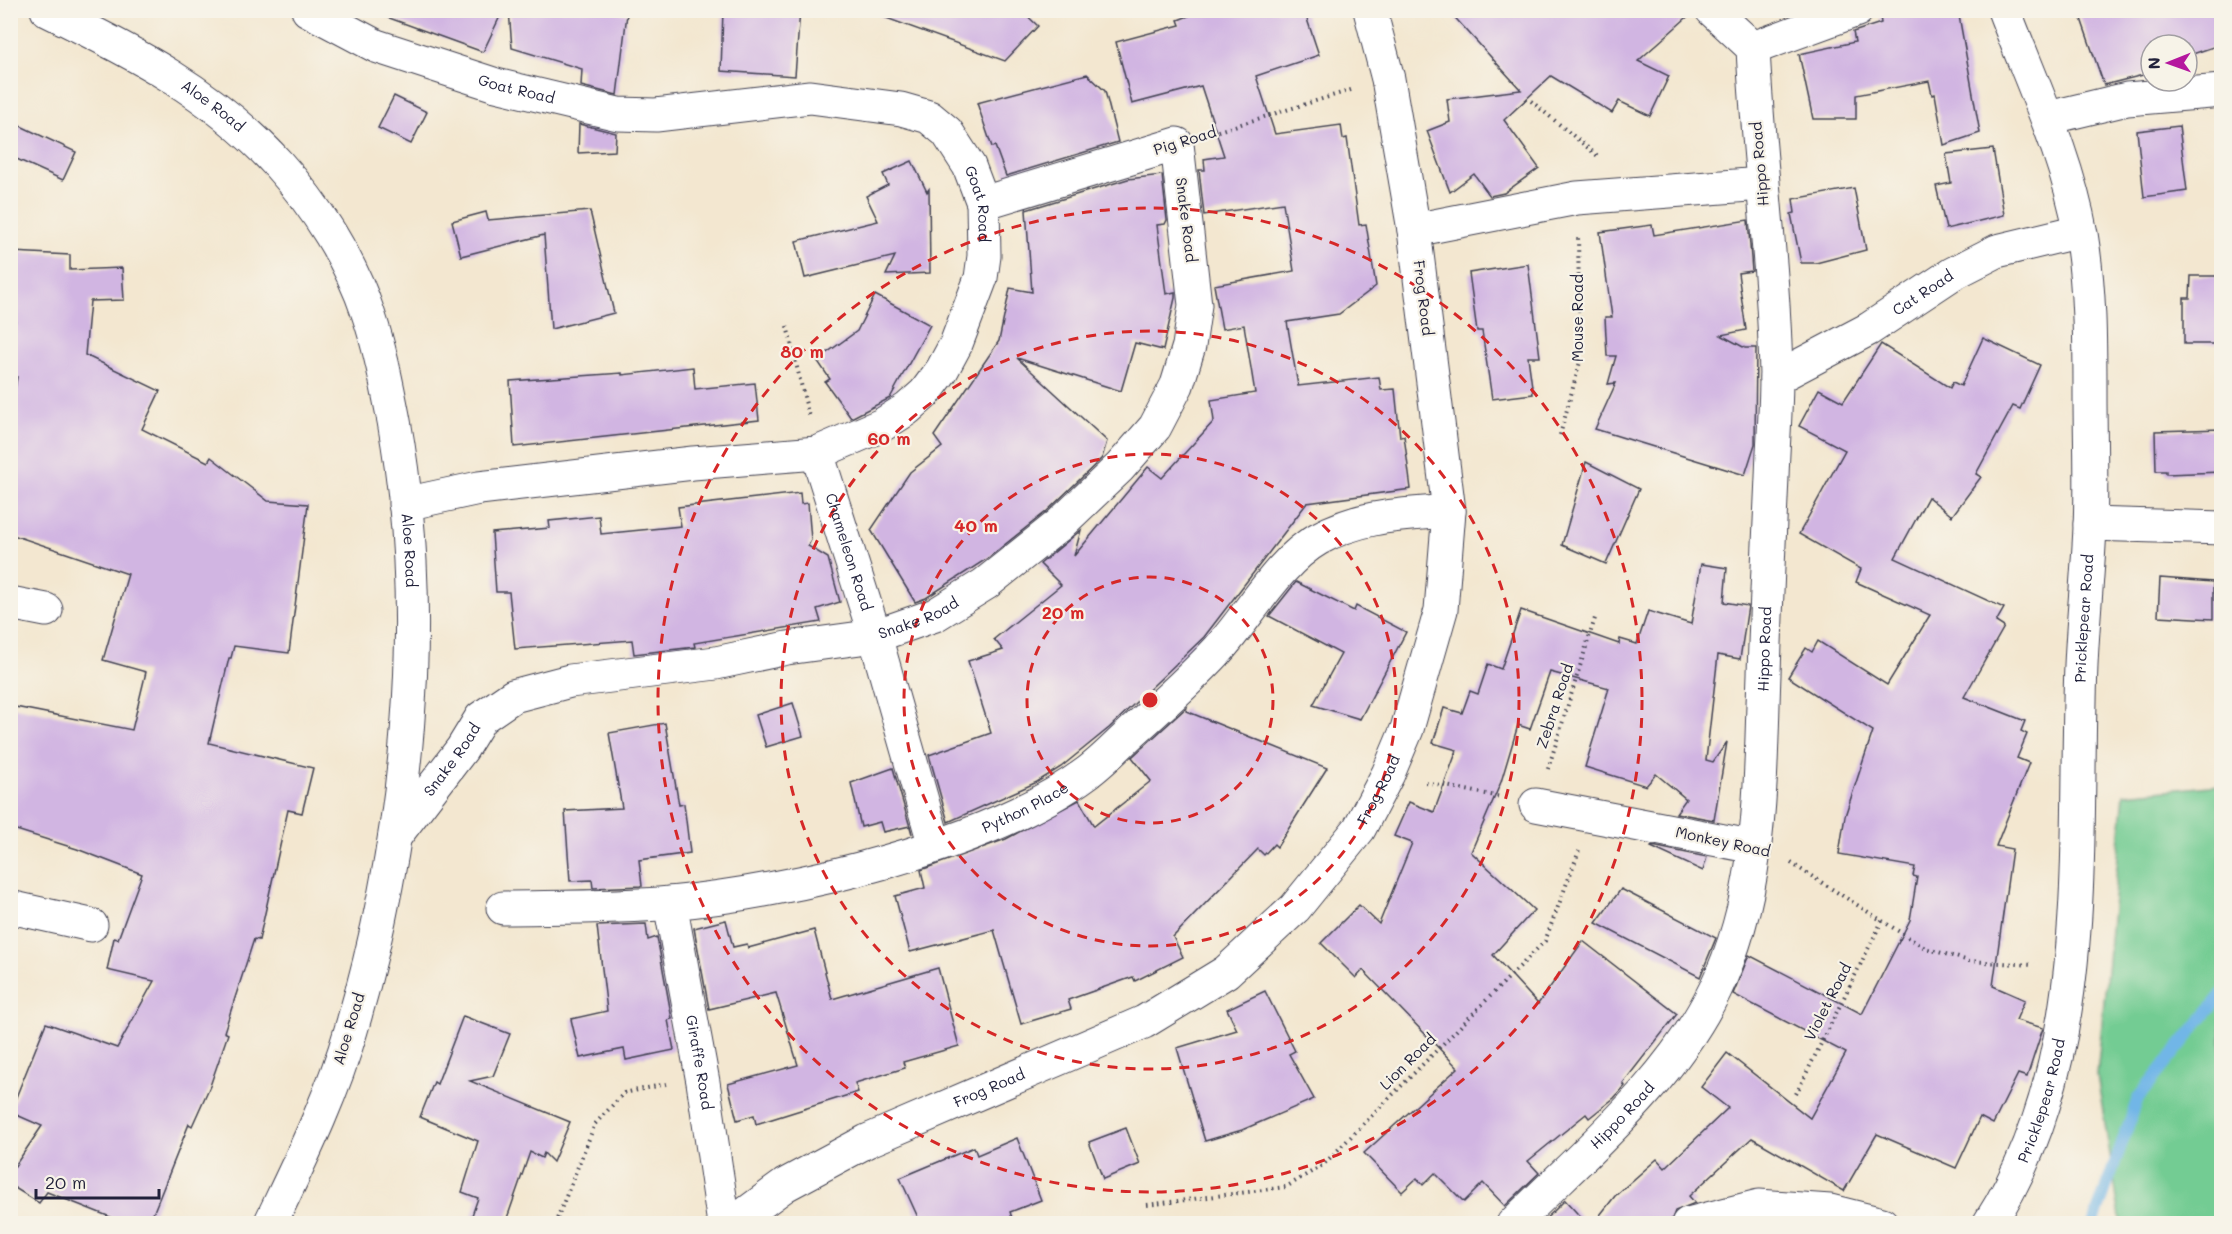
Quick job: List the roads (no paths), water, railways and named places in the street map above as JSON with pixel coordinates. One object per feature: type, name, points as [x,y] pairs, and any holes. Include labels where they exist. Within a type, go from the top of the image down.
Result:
[{"type":"street","name":"Aloe Road","points":[[47,10],[113,42],[183,82],[234,122],[279,165],[316,213],[345,260],[368,312],[384,369],[400,455],[409,550],[410,672],[404,768],[396,835],[380,915],[351,1033],[324,1103],[270,1224]]},
{"type":"street","name":"Goat Road","points":[[308,10],[376,46],[496,85],[618,114],[656,115],[810,97],[881,106],[929,117],[947,132],[969,166],[983,203],[984,256],[981,278],[972,308],[942,370],[925,393],[907,409],[855,439],[817,453],[693,462],[479,488],[405,504]]},
{"type":"street","name":"Frog Road","points":[[732,1224],[785,1185],[867,1141],[1144,1022],[1226,972],[1294,908],[1359,829],[1388,774],[1407,729],[1441,610],[1449,511],[1414,230],[1388,79],[1370,10]]},
{"type":"street","points":[[1712,10],[1753,48],[1857,10]]},
{"type":"street","name":"Pricklepear Road","points":[[1989,1224],[2035,1134],[2058,1048],[2070,968],[2075,901],[2082,663],[2090,524],[2090,326],[2080,231],[2048,118],[2004,10]]},
{"type":"street","name":"Hippo Road","points":[[1513,1224],[1660,1077],[1694,1030],[1716,989],[1738,932],[1749,891],[1759,804],[1776,378],[1753,48]]},
{"type":"street","points":[[2048,118],[2127,99],[2222,91]]},
{"type":"street","name":"Pig Road","points":[[983,203],[1177,144]]},
{"type":"street","name":"Snake Road","points":[[396,835],[462,749],[482,718],[513,696],[570,681],[716,663],[787,648],[875,636],[935,615],[985,584],[1066,518],[1120,467],[1155,427],[1177,385],[1189,346],[1195,305],[1177,144]]},
{"type":"street","points":[[1414,230],[1577,198],[1762,184]]},
{"type":"street","name":"Cat Road","points":[[1776,378],[1869,329],[1952,274],[1997,251],[2080,231]]},
{"type":"street","name":"Chameleon Road","points":[[817,453],[875,636],[935,846]]},
{"type":"street","name":"Python Place","points":[[503,909],[670,903],[805,881],[935,846],[1004,820],[1088,772],[1218,650],[1290,562],[1317,539],[1369,518],[1449,511]]},
{"type":"street","points":[[2090,524],[2222,528]]},
{"type":"street","points":[[10,603],[46,610]]},
{"type":"street","name":"Monkey Road","points":[[1536,805],[1755,847]]},
{"type":"street","name":"Giraffe Road","points":[[670,903],[703,1082],[724,1224]]},
{"type":"street","points":[[10,907],[91,925]]},
{"type":"street","points":[[1688,1224],[1760,1206],[1830,1211],[1882,1224]]},
{"type":"waterway","points":[[2093,1224],[2138,1098],[2222,994]]}]
